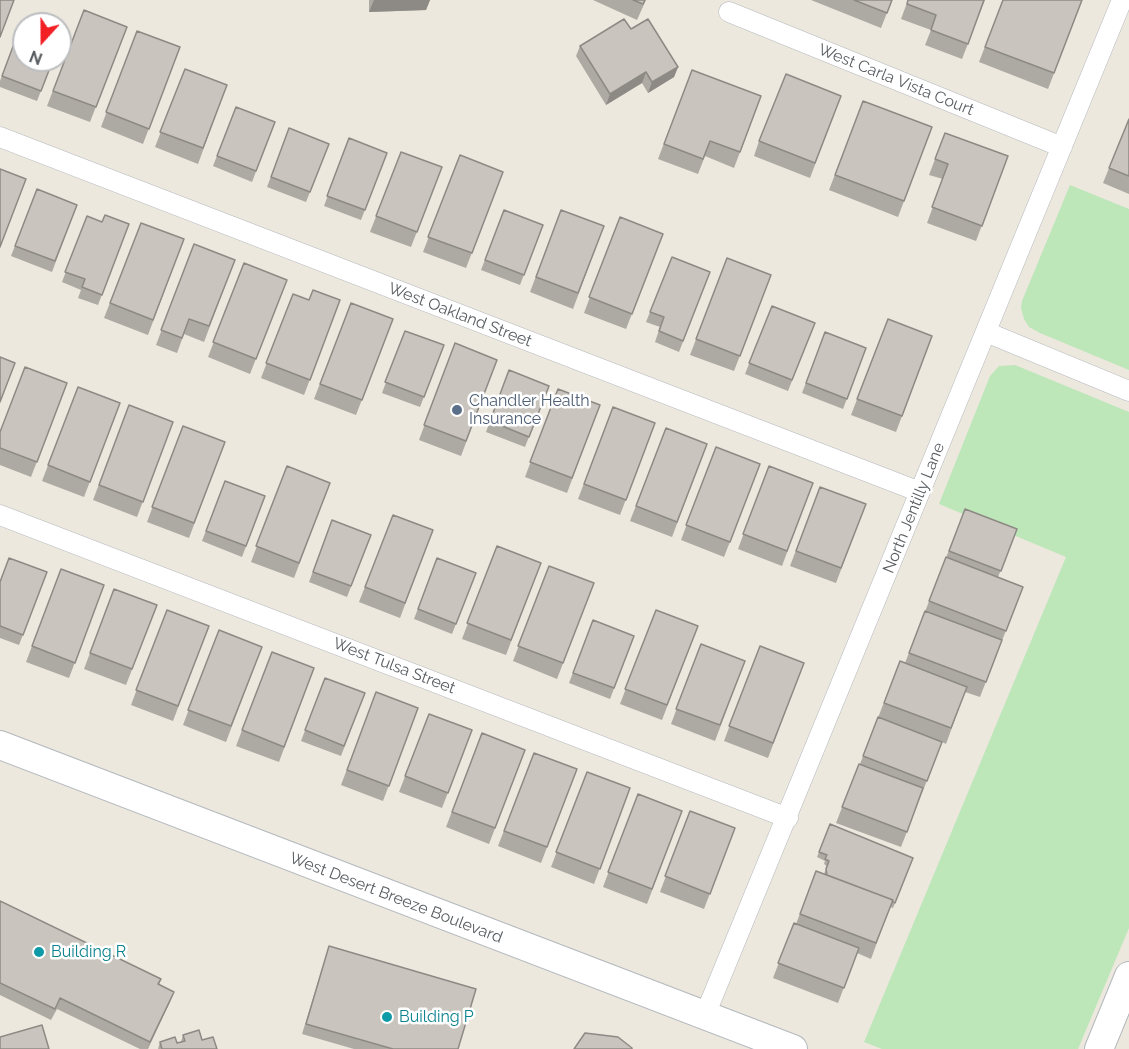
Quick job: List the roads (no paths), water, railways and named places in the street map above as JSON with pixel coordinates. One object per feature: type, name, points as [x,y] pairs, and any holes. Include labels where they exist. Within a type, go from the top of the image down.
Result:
[{"type":"street","name":"North Jentilly Lane","points":[[705,1015],[788,818],[1122,0]]},
{"type":"street","name":"West Carla Vista Court","points":[[729,12],[1062,147]]},
{"type":"street","name":"West Oakland Street","points":[[0,137],[920,492]]},
{"type":"street","points":[[986,332],[1129,391]]},
{"type":"street","name":"West Tulsa Street","points":[[0,515],[788,818]]},
{"type":"street","name":"West Desert Breeze Boulevard","points":[[0,745],[793,1049]]},
{"type":"street","points":[[1099,1049],[1129,976]]},
{"type":"place","name":"Chandler Health Insurance","points":[[457,410]]},
{"type":"place","name":"Building R","points":[[39,952]]},
{"type":"place","name":"Building P","points":[[387,1017]]}]
